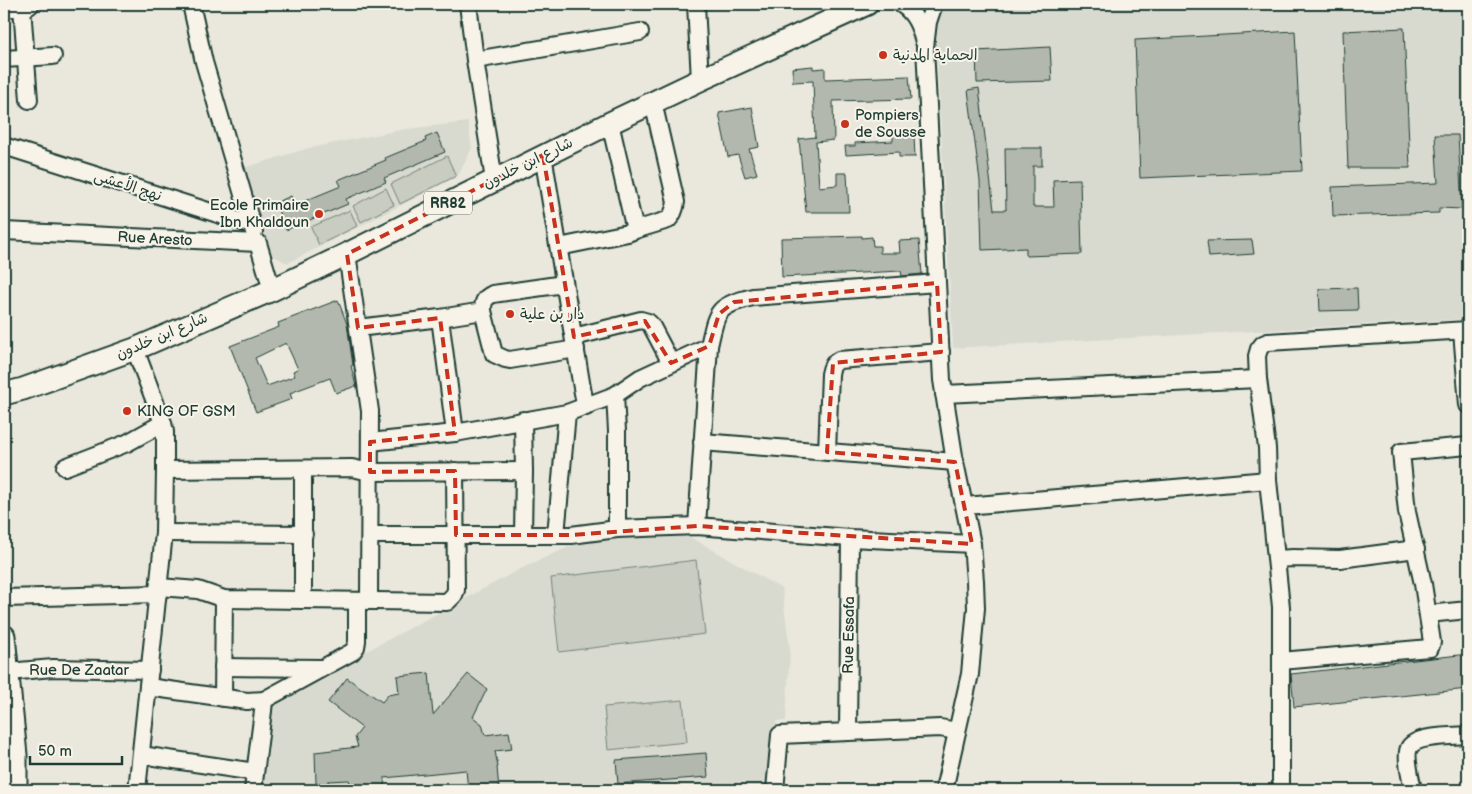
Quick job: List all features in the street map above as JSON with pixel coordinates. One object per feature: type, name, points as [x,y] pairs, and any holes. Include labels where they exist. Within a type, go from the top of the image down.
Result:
[{"type":"main road","name":"شارع ابن خلدون","points":[[4,403],[13,392],[135,349],[272,290],[653,102],[867,4]]},
{"type":"main road","points":[[4,636],[16,755],[16,790]]},
{"type":"street","points":[[191,4],[204,62],[272,290]]},
{"type":"street","points":[[468,4],[474,60],[494,180]]},
{"type":"street","points":[[696,4],[700,80]]},
{"type":"street","points":[[901,4],[912,13],[920,26],[925,46]]},
{"type":"street","points":[[934,4],[928,22],[925,46],[941,352],[944,394],[955,462],[972,544],[976,608],[970,674],[944,790]]},
{"type":"street","points":[[4,8],[26,5],[25,58],[29,100]]},
{"type":"street","points":[[474,60],[640,32]]},
{"type":"street","points":[[4,59],[53,56]]},
{"type":"street","points":[[559,247],[628,233],[668,220],[672,216],[676,202],[653,102]]},
{"type":"street","points":[[610,123],[635,230]]},
{"type":"street","name":"نهج الأعشى","points":[[4,146],[252,225]]},
{"type":"street","points":[[543,155],[586,407]]},
{"type":"street","name":"Rue Aresto","points":[[4,231],[258,243]]},
{"type":"street","points":[[148,687],[247,701],[264,700],[352,652],[356,647],[370,535],[370,411],[347,254]]},
{"type":"street","points":[[697,526],[709,346],[718,314],[734,302],[753,297],[937,282]]},
{"type":"street","points":[[564,284],[493,294],[486,297],[483,302],[483,311],[494,354],[510,360],[575,343],[645,320],[651,325],[671,363]]},
{"type":"street","points":[[358,328],[483,311]]},
{"type":"street","points":[[440,318],[455,433]]},
{"type":"street","points":[[1281,790],[1281,607],[1268,480],[1267,448],[1258,379],[1258,349],[1268,342],[1465,330],[1468,405]]},
{"type":"street","points":[[370,442],[455,433],[567,413],[615,395],[640,378],[709,346]]},
{"type":"street","points":[[135,349],[165,432],[164,533],[136,790]]},
{"type":"street","points":[[827,452],[830,374],[832,365],[835,362],[840,360],[941,352]]},
{"type":"street","points":[[944,394],[1258,379]]},
{"type":"street","points":[[615,395],[617,529]]},
{"type":"street","points":[[556,535],[567,413]]},
{"type":"street","points":[[523,420],[523,535]]},
{"type":"street","points":[[65,467],[127,443],[163,423]]},
{"type":"street","points":[[702,442],[955,462]]},
{"type":"street","points":[[1281,661],[1430,648],[1432,642],[1428,614],[1407,512],[1401,452],[1468,446]]},
{"type":"street","points":[[165,470],[352,468],[370,472],[524,471]]},
{"type":"street","points":[[303,469],[303,600]]},
{"type":"street","points":[[4,598],[158,590],[198,590],[224,599],[447,602],[456,590],[455,471]]},
{"type":"street","points":[[965,506],[1268,480]]},
{"type":"street","points":[[370,535],[571,535],[617,529],[697,526],[850,538],[972,544]]},
{"type":"street","points":[[164,533],[304,534]]},
{"type":"street","name":"Rue Essafa","points":[[848,732],[850,538]]},
{"type":"street","points":[[1277,559],[1340,559],[1416,549]]},
{"type":"street","points":[[223,698],[224,599]]},
{"type":"street","points":[[1428,614],[1468,610]]},
{"type":"street","points":[[223,667],[322,668]]},
{"type":"street","name":"Rue De Zaatar","points":[[8,672],[53,668],[150,670]]},
{"type":"street","points":[[253,790],[264,700]]},
{"type":"street","points":[[775,790],[780,735],[940,728],[957,731]]},
{"type":"street","points":[[1413,790],[1407,754],[1409,747],[1413,743],[1420,739],[1468,735]]},
{"type":"street","points":[[141,755],[255,772]]},
{"type":"highlighted area","points":[[543,155],[574,337],[645,321],[671,363],[709,346],[719,314],[734,302],[937,283],[941,352],[833,363],[827,452],[955,462],[972,544],[697,526],[571,535],[456,535],[455,471],[370,472],[370,442],[455,433],[440,318],[358,328],[347,254]]},
{"type":"shaded area","points":[[934,4],[1468,4],[1468,319],[953,348]]},
{"type":"shaded area","name":"Ecole Primaire Ibn Khaldoun","points":[[468,122],[472,148],[458,176],[288,263],[267,253],[243,168],[309,148],[406,129]]},
{"type":"shaded area","points":[[447,156],[456,176],[400,204],[391,184]]},
{"type":"shaded area","points":[[386,188],[394,205],[361,222],[353,206]]},
{"type":"shaded area","points":[[350,210],[357,226],[319,245],[311,227]]},
{"type":"shaded area","points":[[668,532],[685,534],[782,589],[790,650],[786,721],[777,721],[768,790],[259,790],[273,701],[522,568],[575,544],[590,540]]},
{"type":"shaded area","points":[[696,560],[705,634],[559,652],[551,578]]},
{"type":"shaded area","points":[[683,700],[687,742],[608,750],[604,707]]},
{"type":"building","points":[[1404,28],[1410,168],[1348,168],[1343,31]]},
{"type":"building","points":[[1295,31],[1302,171],[1140,178],[1135,40]]},
{"type":"building","points":[[1050,47],[1052,81],[977,83],[976,51]]},
{"type":"building","points":[[813,66],[813,69],[825,68],[825,79],[909,76],[911,99],[833,101],[834,140],[816,142],[819,187],[837,185],[837,173],[847,173],[849,212],[806,212],[799,139],[815,137],[813,81],[793,82],[792,68]]},
{"type":"building","points":[[979,88],[994,210],[1006,210],[1005,148],[1042,148],[1042,166],[1033,166],[1033,207],[1054,207],[1053,180],[1080,179],[1082,254],[1026,256],[1026,248],[982,250],[980,181],[968,90]]},
{"type":"building","points":[[752,107],[759,147],[749,149],[757,174],[745,177],[738,155],[728,157],[719,113]]},
{"type":"building","points":[[893,131],[908,131],[914,136],[915,157],[899,157],[899,152],[846,155],[845,146],[855,146],[855,143],[893,141]]},
{"type":"building","points":[[437,133],[445,152],[384,178],[386,182],[346,199],[348,204],[286,230],[275,203],[291,196],[295,205],[341,186],[338,180],[386,160],[385,158],[426,141],[425,138]]},
{"type":"building","points":[[1435,135],[1458,135],[1462,209],[1439,208],[1439,213],[1333,216],[1332,187],[1438,183]]},
{"type":"building","points":[[862,236],[862,238],[872,237],[873,246],[880,246],[880,253],[900,253],[899,241],[919,240],[922,274],[902,276],[901,271],[782,277],[781,238]]},
{"type":"building","points":[[1252,240],[1254,254],[1209,257],[1207,241]]},
{"type":"building","points":[[1357,288],[1358,310],[1320,311],[1319,289]]},
{"type":"building","points":[[338,300],[347,324],[353,365],[351,366],[356,386],[336,393],[330,378],[290,393],[292,399],[256,412],[230,346],[279,327],[278,323]],"holes":[[[286,343],[298,369],[293,371],[295,376],[267,386],[255,358]]]},
{"type":"building","points":[[1468,654],[1468,689],[1294,707],[1291,674]]},
{"type":"building","points":[[429,673],[433,715],[468,674],[487,689],[473,717],[482,724],[485,735],[509,732],[512,749],[495,751],[499,790],[468,790],[466,770],[384,778],[385,790],[353,790],[349,780],[328,781],[329,790],[319,790],[316,783],[315,752],[358,747],[355,737],[362,728],[328,702],[347,678],[382,702],[388,695],[399,693],[397,676]]},
{"type":"building","points":[[706,753],[708,777],[618,784],[616,760]]},
{"type":"place","name":"الحماية المدنية","points":[[883,55]]},
{"type":"place","name":"Pompiers de Sousse","points":[[845,124]]},
{"type":"place","name":"Ecole Primaire Ibn Khaldoun","points":[[319,214]]},
{"type":"place","name":"دار بن علية","points":[[510,314]]},
{"type":"place","name":"KING OF GSM","points":[[127,411]]}]
